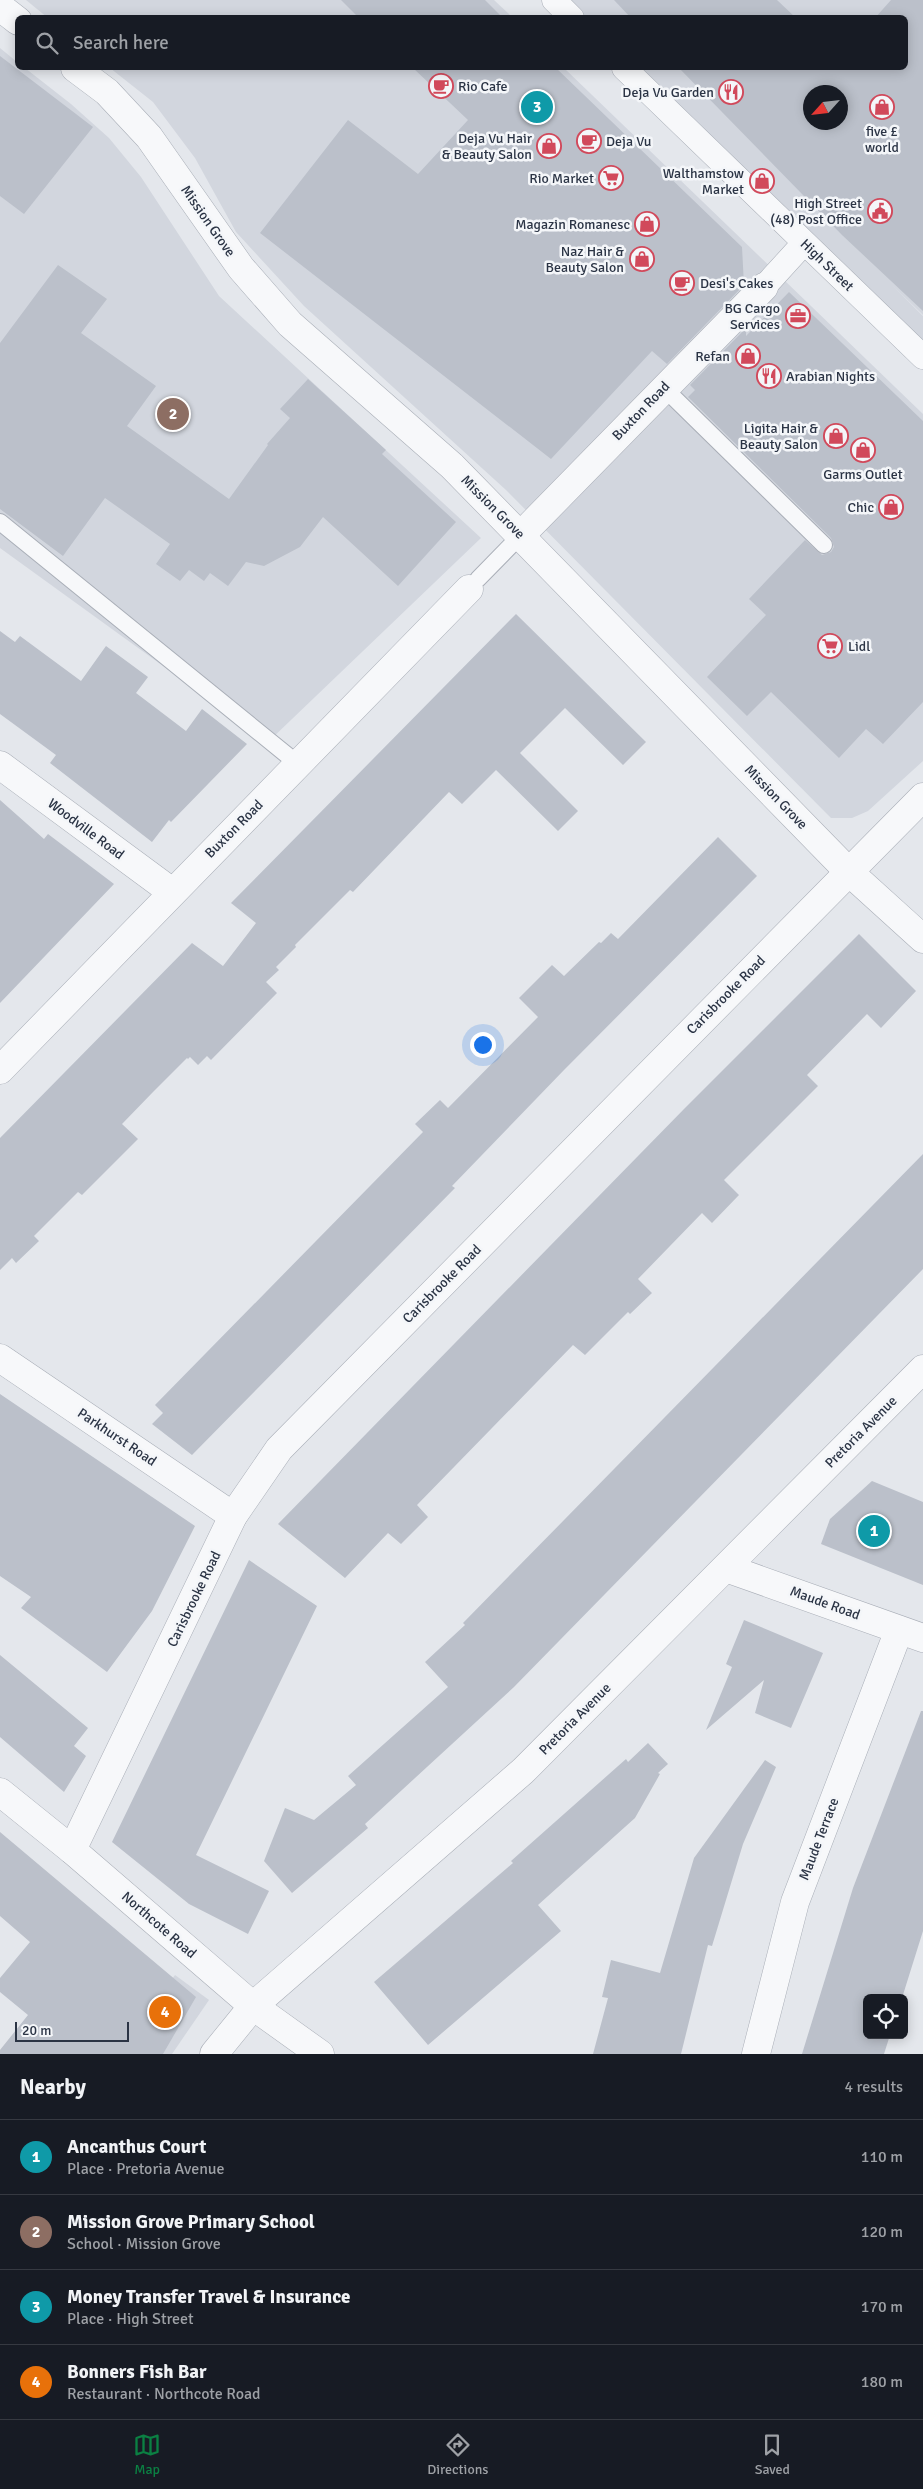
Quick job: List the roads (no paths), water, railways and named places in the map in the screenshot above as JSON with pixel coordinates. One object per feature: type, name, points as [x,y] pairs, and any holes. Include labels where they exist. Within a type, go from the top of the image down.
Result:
[{"type":"street","points":[[554,0],[569,15]]},
{"type":"street","points":[[0,7],[15,19]]},
{"type":"street","name":"Mission Grove","points":[[79,70],[107,92],[149,137],[241,268],[290,324],[430,445],[521,535],[848,871],[923,939]]},
{"type":"street","name":"High Street","points":[[626,70],[923,357]]},
{"type":"street","name":"Buxton Road","points":[[521,535],[764,287],[804,243]]},
{"type":"street","name":"Buxton Road","points":[[0,1070],[473,584]]},
{"type":"street","name":"Woodville Road","points":[[0,765],[172,892]]},
{"type":"street","name":"Carisbrooke Road","points":[[72,1850],[233,1516],[279,1449],[923,797]]},
{"type":"street","name":"Parkhurst Road","points":[[0,1358],[233,1516]]},
{"type":"street","name":"Pretoria Avenue","points":[[214,2054],[253,2006],[523,1771],[923,1369]]},
{"type":"street","name":"Maude Road","points":[[726,1568],[911,1634]]},
{"type":"street","name":"Maude Terrace","points":[[756,2054],[795,1902],[911,1634]]},
{"type":"street","name":"Northcote Road","points":[[0,1792],[72,1850],[253,2006],[320,2054]]},
{"type":"lane","points":[[664,388],[824,545]]},
{"type":"lane","points":[[0,522],[298,764]]},
{"type":"lane","name":"Buxton Road","points":[[473,584],[521,535]]},
{"type":"place","name":"Rio Cafe","points":[[441,86]]},
{"type":"place","name":"Deja Vu Garden","points":[[731,92]]},
{"type":"place","name":"Money Transfer Travel & Insurance","points":[[537,107]]},
{"type":"place","name":"five £ world","points":[[882,107]]},
{"type":"place","name":"Deja Vu","points":[[589,141]]},
{"type":"place","name":"Deja Vu Hair & Beauty Salon","points":[[549,146]]},
{"type":"place","name":"Rio Market","points":[[611,178]]},
{"type":"place","name":"Walthamstow Market","points":[[762,181]]},
{"type":"place","name":"High Street (48) Post Office","points":[[880,211]]},
{"type":"place","name":"Magazin Romanesc","points":[[647,224]]},
{"type":"place","name":"Naz Hair & Beauty Salon","points":[[642,259]]},
{"type":"place","name":"Desi's Cakes","points":[[682,283]]},
{"type":"place","name":"BG Cargo Services","points":[[798,316]]},
{"type":"place","name":"Refan","points":[[748,356]]},
{"type":"place","name":"Arabian Nights","points":[[769,376]]},
{"type":"place","name":"Mission Grove Primary School","points":[[173,414]]},
{"type":"place","name":"Ligita Hair & Beauty Salon","points":[[836,436]]},
{"type":"place","name":"Garms Outlet","points":[[863,450]]},
{"type":"place","name":"Chic","points":[[891,507]]},
{"type":"place","name":"Lidl","points":[[830,646]]},
{"type":"place","name":"Ancanthus Court","points":[[874,1531]]},
{"type":"place","name":"Bonners Fish Bar","points":[[165,2012]]}]
